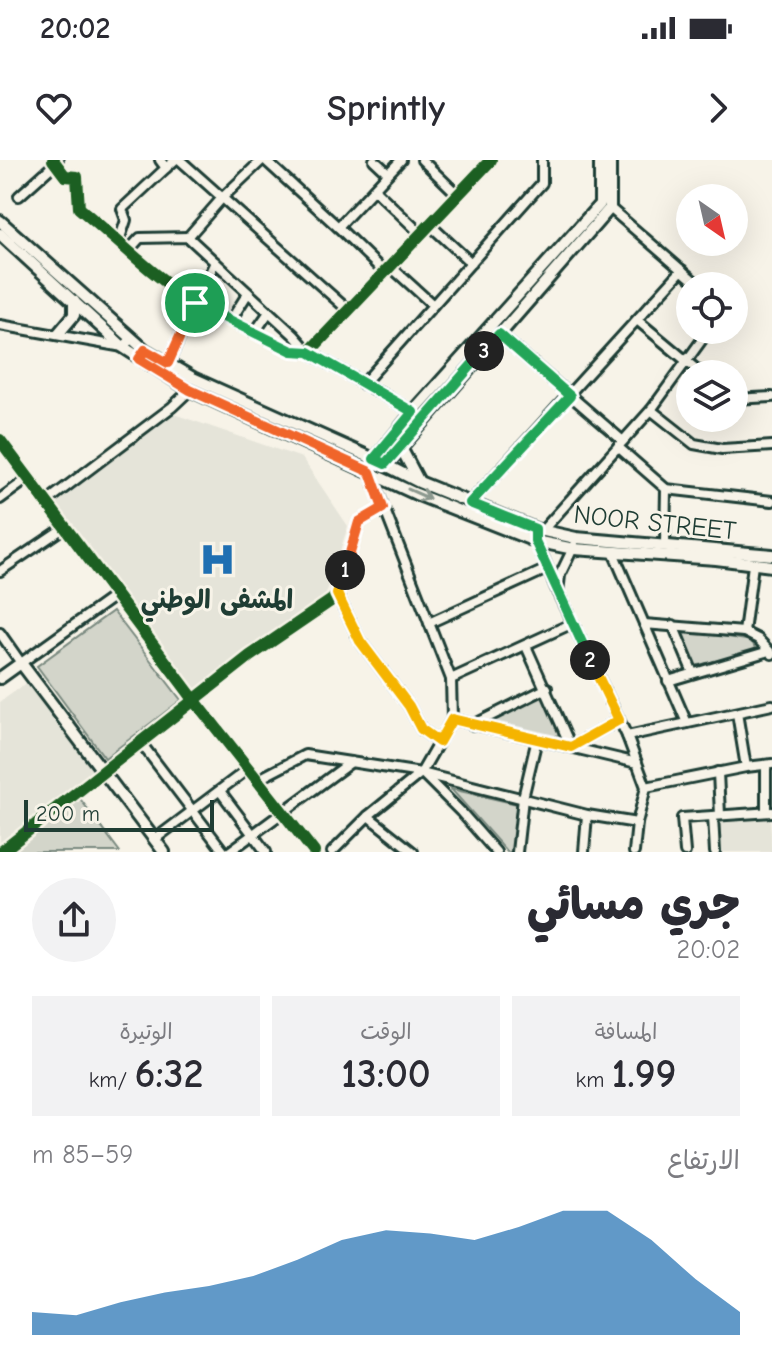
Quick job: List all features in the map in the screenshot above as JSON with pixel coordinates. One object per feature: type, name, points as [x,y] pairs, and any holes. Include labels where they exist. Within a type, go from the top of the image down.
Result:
[{"type":"main road","points":[[375,478],[374,459],[600,204],[600,160]]},
{"type":"main road","points":[[375,478],[610,208],[610,160]]},
{"type":"main road","name":"NOOR STREET","points":[[0,221],[127,344]]},
{"type":"main road","name":"NOOR STREET","points":[[0,234],[74,301],[190,390],[375,478],[575,544],[613,552],[772,566]]},
{"type":"main road","points":[[58,334],[74,315],[74,301]]},
{"type":"main road","name":"NOOR STREET","points":[[142,355],[168,363],[221,391],[538,534]]},
{"type":"main road","points":[[400,446],[419,482]]},
{"type":"main road","name":"NOOR STREET","points":[[575,544],[665,545],[772,555]]},
{"type":"main road","points":[[0,678],[21,663],[164,852]]},
{"type":"street","points":[[160,160],[166,168]]},
{"type":"street","points":[[119,241],[126,220],[122,209],[177,160],[348,310]]},
{"type":"street","points":[[374,160],[388,173]]},
{"type":"street","points":[[338,227],[401,160]]},
{"type":"street","points":[[422,160],[458,195]]},
{"type":"street","points":[[309,352],[491,160]]},
{"type":"street","points":[[363,384],[542,183],[542,160]]},
{"type":"street","points":[[19,196],[55,161],[65,176],[77,177],[79,208],[149,270],[195,303],[292,351],[309,352]]},
{"type":"street","points":[[188,237],[258,161],[433,305]]},
{"type":"street","points":[[374,189],[421,234]]},
{"type":"street","points":[[610,208],[684,272]]},
{"type":"street","points":[[429,224],[471,263]]},
{"type":"street","points":[[129,250],[140,238],[188,237],[309,352],[413,412]]},
{"type":"street","points":[[0,250],[14,246]]},
{"type":"street","points":[[168,363],[215,262]]},
{"type":"street","points":[[470,503],[682,270]]},
{"type":"street","points":[[231,320],[248,293]]},
{"type":"street","points":[[255,332],[269,312]]},
{"type":"street","points":[[637,320],[685,360]]},
{"type":"street","points":[[0,325],[127,344]]},
{"type":"street","points":[[499,334],[570,396],[666,489],[772,501]]},
{"type":"street","points":[[634,852],[646,787],[627,736],[547,569],[538,534],[651,410],[676,377]]},
{"type":"street","points":[[46,502],[190,390]]},
{"type":"street","points":[[748,398],[772,397]]},
{"type":"street","points":[[651,410],[694,444],[722,449],[772,446]]},
{"type":"street","points":[[0,440],[195,701],[314,852]]},
{"type":"street","points":[[0,499],[29,478]]},
{"type":"street","points":[[332,852],[368,816],[421,773],[452,719],[451,679],[383,508],[375,478]]},
{"type":"street","points":[[665,545],[666,489]]},
{"type":"street","points":[[1,852],[250,656],[301,623],[337,594],[359,522],[383,508]]},
{"type":"street","points":[[0,571],[65,527]]},
{"type":"street","points":[[558,593],[560,575],[575,544]]},
{"type":"street","points":[[613,552],[687,723]]},
{"type":"street","points":[[744,632],[753,565]]},
{"type":"street","points":[[429,623],[547,569]]},
{"type":"street","points":[[337,594],[360,641],[409,706],[421,729],[439,742]]},
{"type":"street","points":[[0,633],[21,663],[116,595]]},
{"type":"street","points":[[451,679],[573,623]]},
{"type":"street","points":[[644,624],[744,632],[758,639],[771,653],[668,681]]},
{"type":"street","points":[[673,625],[693,673]]},
{"type":"street","points":[[526,646],[571,747]]},
{"type":"street","points":[[473,725],[547,688]]},
{"type":"street","points":[[627,736],[772,705]]},
{"type":"street","points":[[737,713],[746,767]]},
{"type":"street","points":[[452,719],[637,763]]},
{"type":"street","points":[[571,747],[619,720]]},
{"type":"street","points":[[517,852],[523,798],[537,739]]},
{"type":"street","points":[[141,743],[226,852],[351,762]]},
{"type":"street","points":[[257,780],[305,755],[421,773],[587,815],[637,823]]},
{"type":"street","points":[[646,787],[769,765],[769,812],[682,818],[685,852]]},
{"type":"street","points":[[155,839],[248,769]]},
{"type":"street","points":[[715,852],[718,772]]},
{"type":"street","points":[[421,773],[496,852]]},
{"type":"street","points":[[220,791],[266,852]]},
{"type":"street","points":[[584,852],[587,815]]},
{"type":"street","points":[[368,816],[413,852]]},
{"type":"shaded area","name":"المشفى الوطني","points":[[171,413],[302,458],[348,526],[326,594],[197,691],[53,501]]},
{"type":"shaded area","points":[[113,611],[181,700],[105,758],[37,666]]},
{"type":"shaded area","points":[[679,629],[752,641],[756,651],[695,666]]},
{"type":"shaded area","points":[[28,682],[96,771],[0,843],[0,702]]},
{"type":"shaded area","points":[[543,693],[561,732],[554,738],[486,721]]},
{"type":"shaded area","points":[[451,789],[517,804],[512,852],[507,852]]},
{"type":"shaded area","points":[[78,796],[120,852],[9,852]]},
{"type":"shaded area","points":[[770,819],[772,852],[722,852],[719,822]]},
{"type":"cycle path","points":[[53,160],[65,176],[77,177],[79,208],[163,280],[230,321],[292,351],[309,352],[491,160]]},
{"type":"cycle path","points":[[0,440],[195,701],[314,852]]},
{"type":"cycle path","points":[[1,852],[250,656],[332,600],[337,594],[359,522],[383,508]]},
{"type":"place","name":"المشفى الوطني","points":[[217,560]]},
{"type":"route","points":[[195,303],[292,351],[309,352],[413,412],[374,459],[385,464],[499,334],[570,396],[470,503],[535,529],[535,541],[619,720],[571,747],[452,719],[439,742],[421,729],[409,706],[360,641],[337,594],[359,522],[383,508],[370,472],[190,390],[139,359],[145,350],[168,363],[195,303]]}]
